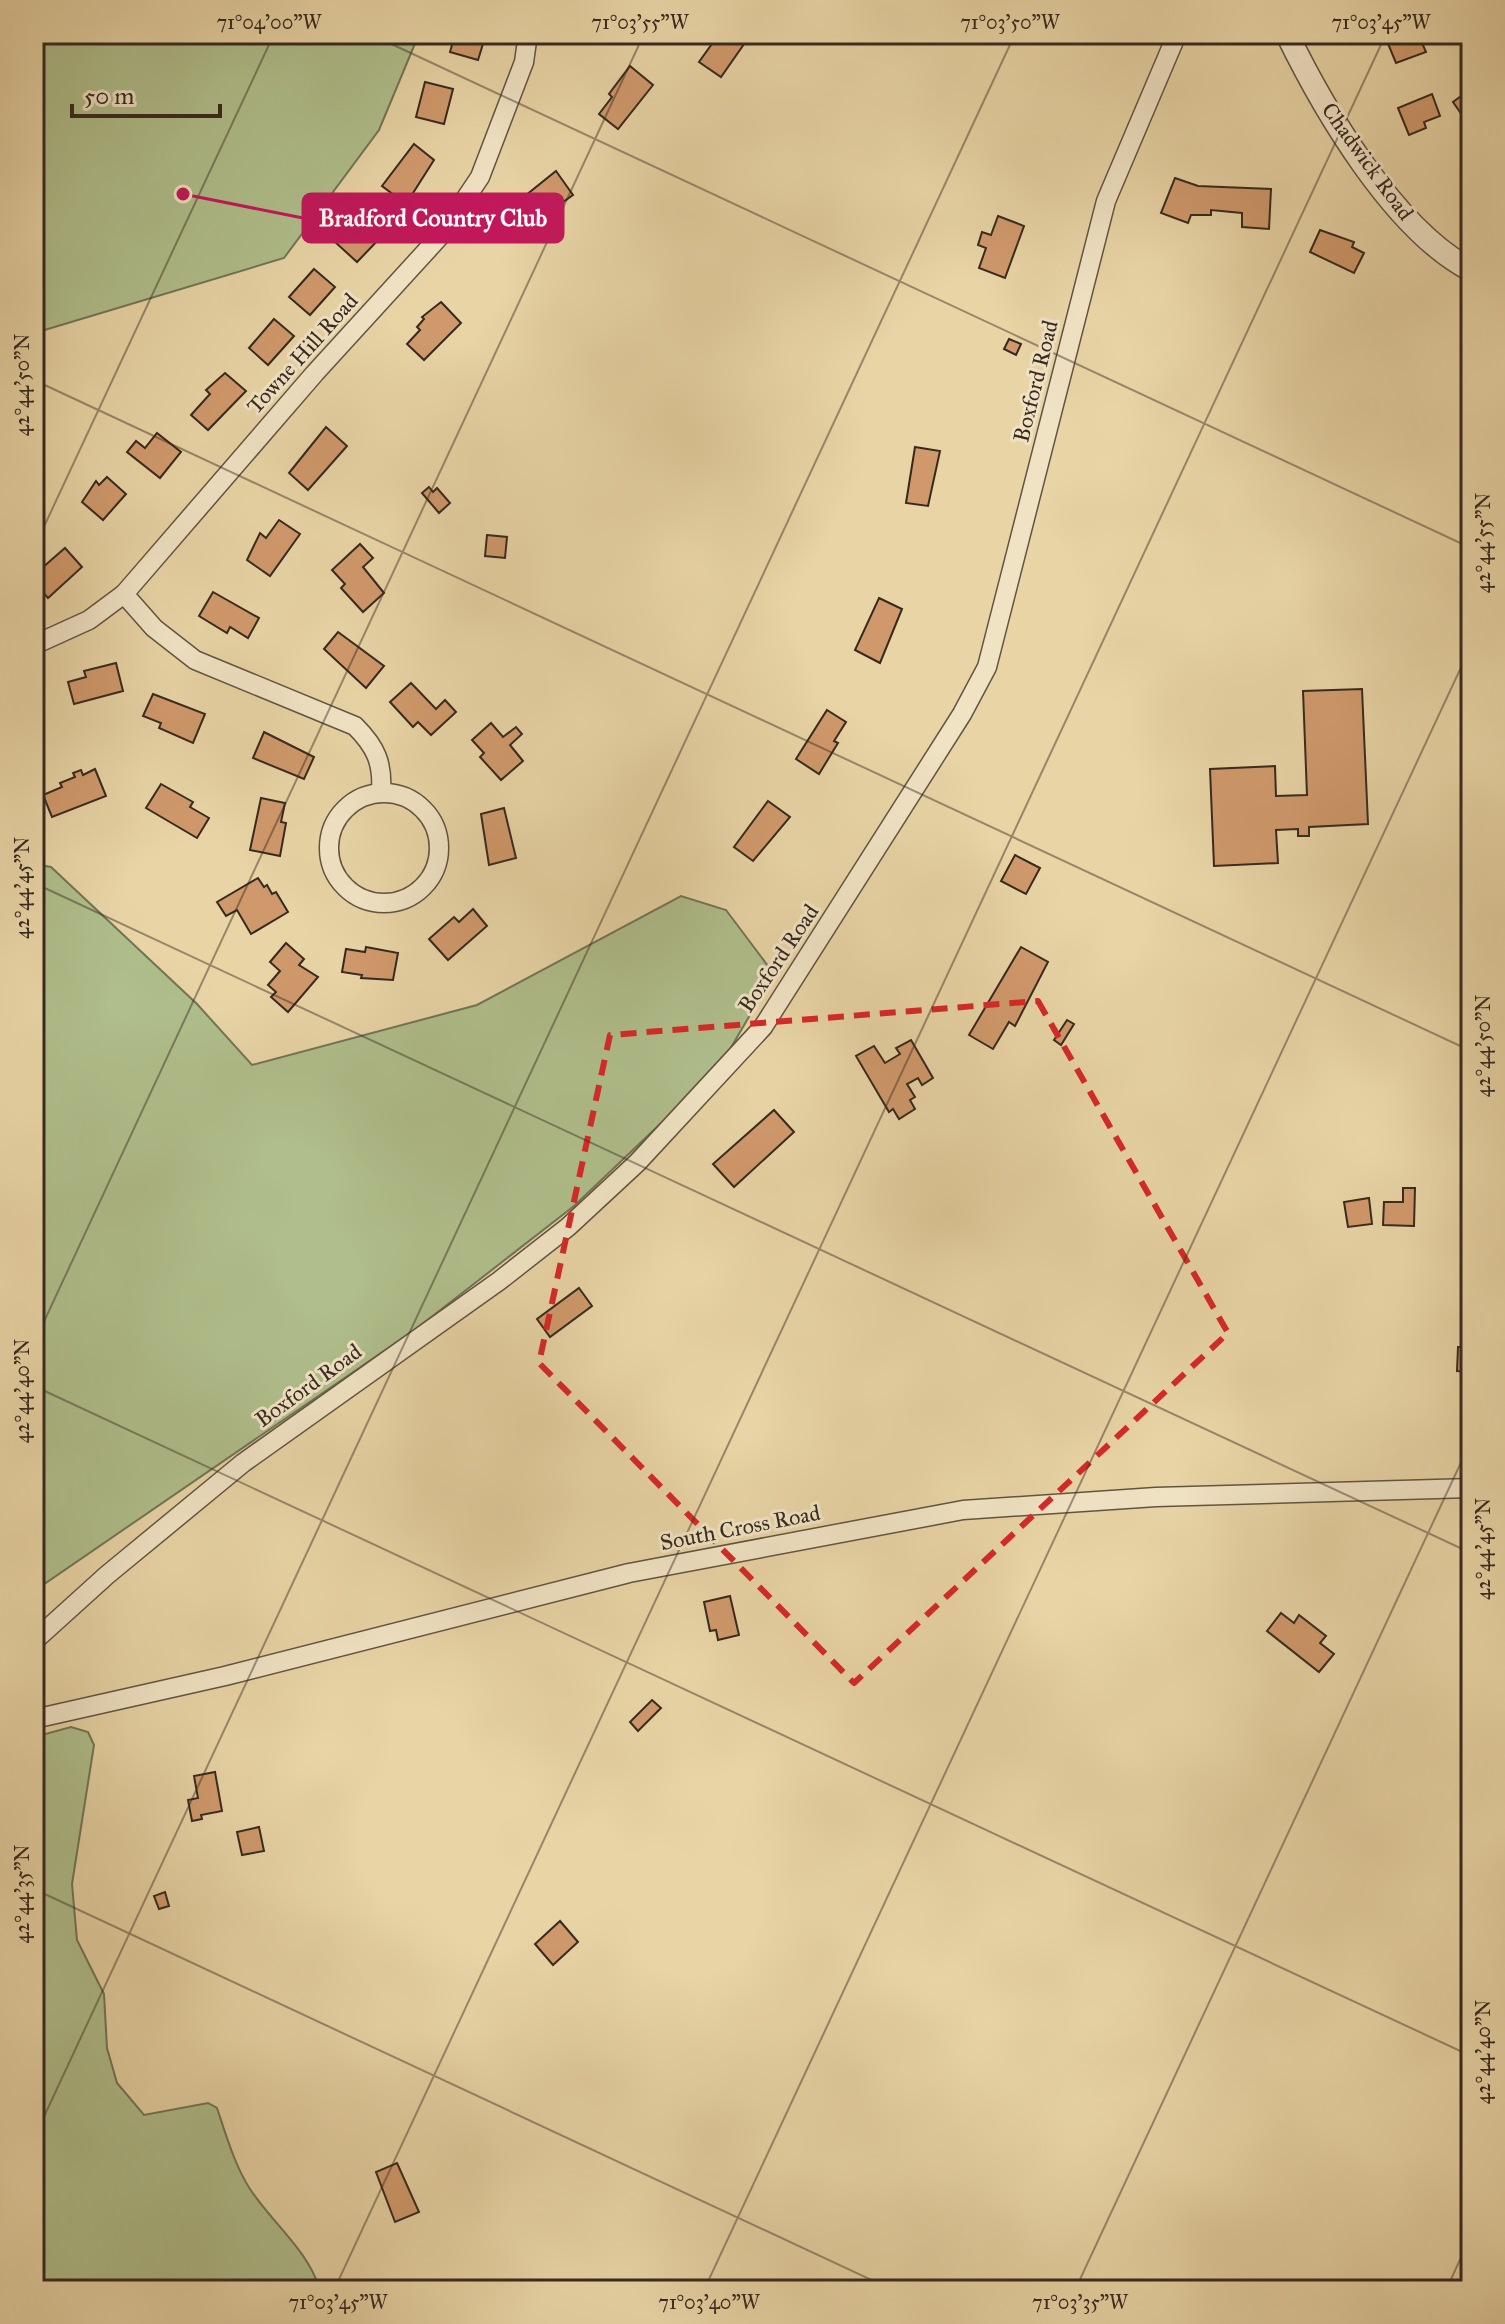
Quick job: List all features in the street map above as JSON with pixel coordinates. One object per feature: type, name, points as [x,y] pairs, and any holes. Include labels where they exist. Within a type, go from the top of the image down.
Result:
[{"type":"street","name":"Towne Hill Road","points":[[34,645],[89,620],[124,594],[315,373],[441,235],[480,177],[524,62],[528,34]]},
{"type":"street","name":"Boxford Road","points":[[34,1641],[107,1575],[243,1463],[499,1281],[568,1227],[637,1163],[763,1027],[953,727],[987,667],[1106,201],[1177,34]]},
{"type":"street","name":"Chadwick Road","points":[[1287,34],[1335,122],[1372,175],[1411,222],[1445,253],[1471,270]]},
{"type":"street","points":[[124,594],[154,628],[195,660],[355,726],[371,742],[383,767],[381,792]]},
{"type":"street","points":[[381,792],[403,796],[422,807],[435,825],[440,846],[437,867],[425,886],[408,899],[386,904],[365,901],[346,889],[333,872],[328,850],[331,829],[343,810],[360,797],[381,792]]},
{"type":"street","name":"South Cross Road","points":[[34,1719],[225,1676],[629,1573],[963,1510],[1156,1497],[1471,1488]]},
{"type":"highlighted area","points":[[1038,1001],[1228,1333],[854,1683],[539,1363],[610,1035]]},
{"type":"green space","points":[[34,34],[419,34],[379,130],[284,258],[34,332]]},
{"type":"green space","points":[[34,864],[51,867],[197,1004],[252,1065],[477,1005],[681,896],[726,910],[774,974],[719,1068],[574,1206],[416,1329],[34,1591]]},
{"type":"green space","points":[[71,1727],[88,1732],[94,1745],[72,1884],[77,1940],[104,1994],[107,2048],[117,2083],[144,2115],[208,2103],[217,2108],[245,2180],[299,2250],[320,2290],[34,2290],[34,1737]]},
{"type":"building","points":[[455,34],[486,34],[478,60],[450,52]]},
{"type":"building","points":[[719,34],[751,34],[721,77],[699,62]]},
{"type":"building","points":[[1384,34],[1418,34],[1426,52],[1396,63]]},
{"type":"building","points":[[630,66],[653,85],[618,129],[599,114],[612,97],[609,94]]},
{"type":"building","points":[[425,82],[453,89],[444,124],[416,117]]},
{"type":"building","points":[[1468,91],[1471,103],[1464,108],[1469,115],[1464,118],[1453,102]]},
{"type":"building","points":[[1432,94],[1440,116],[1424,122],[1426,128],[1409,135],[1398,108]]},
{"type":"building","points":[[414,144],[434,160],[406,204],[382,186]]},
{"type":"building","points":[[556,171],[573,195],[525,229],[510,208]]},
{"type":"building","points":[[1175,178],[1198,186],[1271,189],[1269,229],[1242,227],[1242,213],[1211,210],[1211,215],[1191,215],[1188,223],[1161,213]]},
{"type":"building","points":[[361,215],[383,235],[357,262],[335,242]]},
{"type":"building","points":[[998,216],[1024,226],[1005,278],[979,268],[986,248],[978,245],[982,232],[991,235]]},
{"type":"building","points":[[1320,230],[1354,242],[1352,247],[1364,253],[1354,273],[1310,252]]},
{"type":"building","points":[[314,269],[335,287],[310,315],[289,297]]},
{"type":"building","points":[[441,302],[461,323],[424,360],[407,344],[420,330],[417,327],[424,319],[422,317]]},
{"type":"building","points":[[274,319],[294,336],[268,365],[249,348]]},
{"type":"building","points":[[1009,339],[1021,344],[1016,355],[1004,349]]},
{"type":"building","points":[[225,373],[246,391],[208,430],[191,415],[210,394],[206,390]]},
{"type":"building","points":[[326,427],[347,446],[308,490],[289,473]]},
{"type":"building","points":[[157,433],[181,452],[160,478],[127,452],[136,441],[145,448]]},
{"type":"building","points":[[915,447],[940,451],[928,506],[906,503]]},
{"type":"building","points":[[107,477],[126,494],[103,520],[82,502],[96,481],[99,485]]},
{"type":"building","points":[[429,487],[433,492],[437,488],[450,503],[439,513],[422,493]]},
{"type":"building","points":[[279,520],[300,534],[270,576],[247,560],[260,533],[266,538]]},
{"type":"building","points":[[487,535],[507,537],[505,558],[485,556]]},
{"type":"building","points":[[360,544],[373,558],[363,567],[384,593],[363,612],[341,588],[345,584],[332,570]]},
{"type":"building","points":[[65,548],[82,567],[48,598],[34,582],[34,575]]},
{"type":"building","points":[[213,592],[259,618],[248,638],[230,627],[227,633],[199,616]]},
{"type":"building","points":[[879,598],[902,609],[880,663],[855,650]]},
{"type":"building","points":[[338,632],[384,666],[366,688],[324,649]]},
{"type":"building","points":[[116,663],[123,691],[74,704],[68,682],[86,677],[84,671]]},
{"type":"building","points":[[411,683],[436,709],[445,700],[456,712],[431,735],[418,722],[413,727],[390,702]]},
{"type":"building","points":[[1362,689],[1368,824],[1309,827],[1309,836],[1298,836],[1298,829],[1276,830],[1278,863],[1214,866],[1210,769],[1275,766],[1276,796],[1307,795],[1303,691]]},
{"type":"building","points":[[153,694],[205,714],[193,743],[159,728],[161,723],[143,716]]},
{"type":"building","points":[[827,710],[846,722],[834,741],[838,743],[819,774],[796,759]]},
{"type":"building","points":[[491,723],[503,737],[516,727],[522,734],[510,745],[523,761],[501,780],[480,757],[484,753],[472,740]]},
{"type":"building","points":[[264,732],[314,757],[304,779],[253,758]]},
{"type":"building","points":[[95,769],[106,796],[52,817],[43,795],[62,787],[60,783],[75,777],[73,773],[81,770],[83,775]]},
{"type":"building","points":[[161,784],[193,802],[190,807],[209,818],[197,838],[146,808]]},
{"type":"building","points":[[261,798],[285,803],[281,822],[286,823],[280,856],[250,850]]},
{"type":"building","points":[[768,801],[790,817],[753,861],[734,847]]},
{"type":"building","points":[[504,808],[516,858],[489,865],[481,814]]},
{"type":"building","points":[[1015,855],[1040,868],[1026,894],[1001,881]]},
{"type":"building","points":[[258,878],[272,894],[276,892],[288,912],[251,934],[237,910],[226,916],[217,902]]},
{"type":"building","points":[[473,909],[487,926],[448,960],[429,939],[454,917],[459,922]]},
{"type":"building","points":[[286,943],[304,959],[299,965],[318,977],[288,1012],[271,997],[276,992],[268,985],[280,971],[270,962]]},
{"type":"building","points":[[366,947],[398,953],[393,980],[361,978],[362,975],[342,972],[346,949],[365,952]]},
{"type":"building","points":[[1021,947],[1048,962],[1015,1026],[1009,1022],[993,1049],[969,1035]]},
{"type":"building","points":[[1067,1020],[1074,1024],[1061,1045],[1054,1040]]},
{"type":"building","points":[[911,1040],[933,1078],[922,1085],[918,1078],[907,1084],[915,1097],[910,1100],[915,1109],[899,1119],[893,1109],[889,1112],[856,1056],[874,1046],[885,1063],[900,1054],[896,1048]]},
{"type":"building","points":[[774,1110],[794,1132],[734,1187],[713,1164]]},
{"type":"building","points":[[1403,1188],[1415,1188],[1414,1226],[1383,1225],[1384,1202],[1403,1202]]},
{"type":"building","points":[[1369,1198],[1372,1224],[1348,1227],[1344,1202]]},
{"type":"building","points":[[579,1288],[592,1306],[550,1337],[537,1319]]},
{"type":"building","points":[[1458,1347],[1471,1347],[1471,1372],[1457,1371]]},
{"type":"building","points":[[730,1596],[739,1635],[718,1640],[716,1630],[710,1631],[704,1602]]},
{"type":"building","points":[[1281,1613],[1294,1623],[1299,1615],[1326,1636],[1320,1643],[1334,1654],[1319,1672],[1267,1631]]},
{"type":"building","points":[[652,1700],[661,1708],[638,1731],[630,1722]]},
{"type":"building","points":[[215,1772],[222,1811],[201,1815],[202,1819],[192,1821],[188,1800],[198,1798],[194,1776]]},
{"type":"building","points":[[259,1827],[264,1851],[242,1855],[237,1832]]},
{"type":"building","points":[[165,1892],[169,1906],[159,1909],[154,1896]]},
{"type":"building","points":[[560,1921],[578,1942],[553,1965],[535,1944]]},
{"type":"building","points":[[397,2163],[419,2212],[395,2222],[376,2172]]},
{"type":"place","name":"Bradford Country Club","points":[[183,194]]}]
